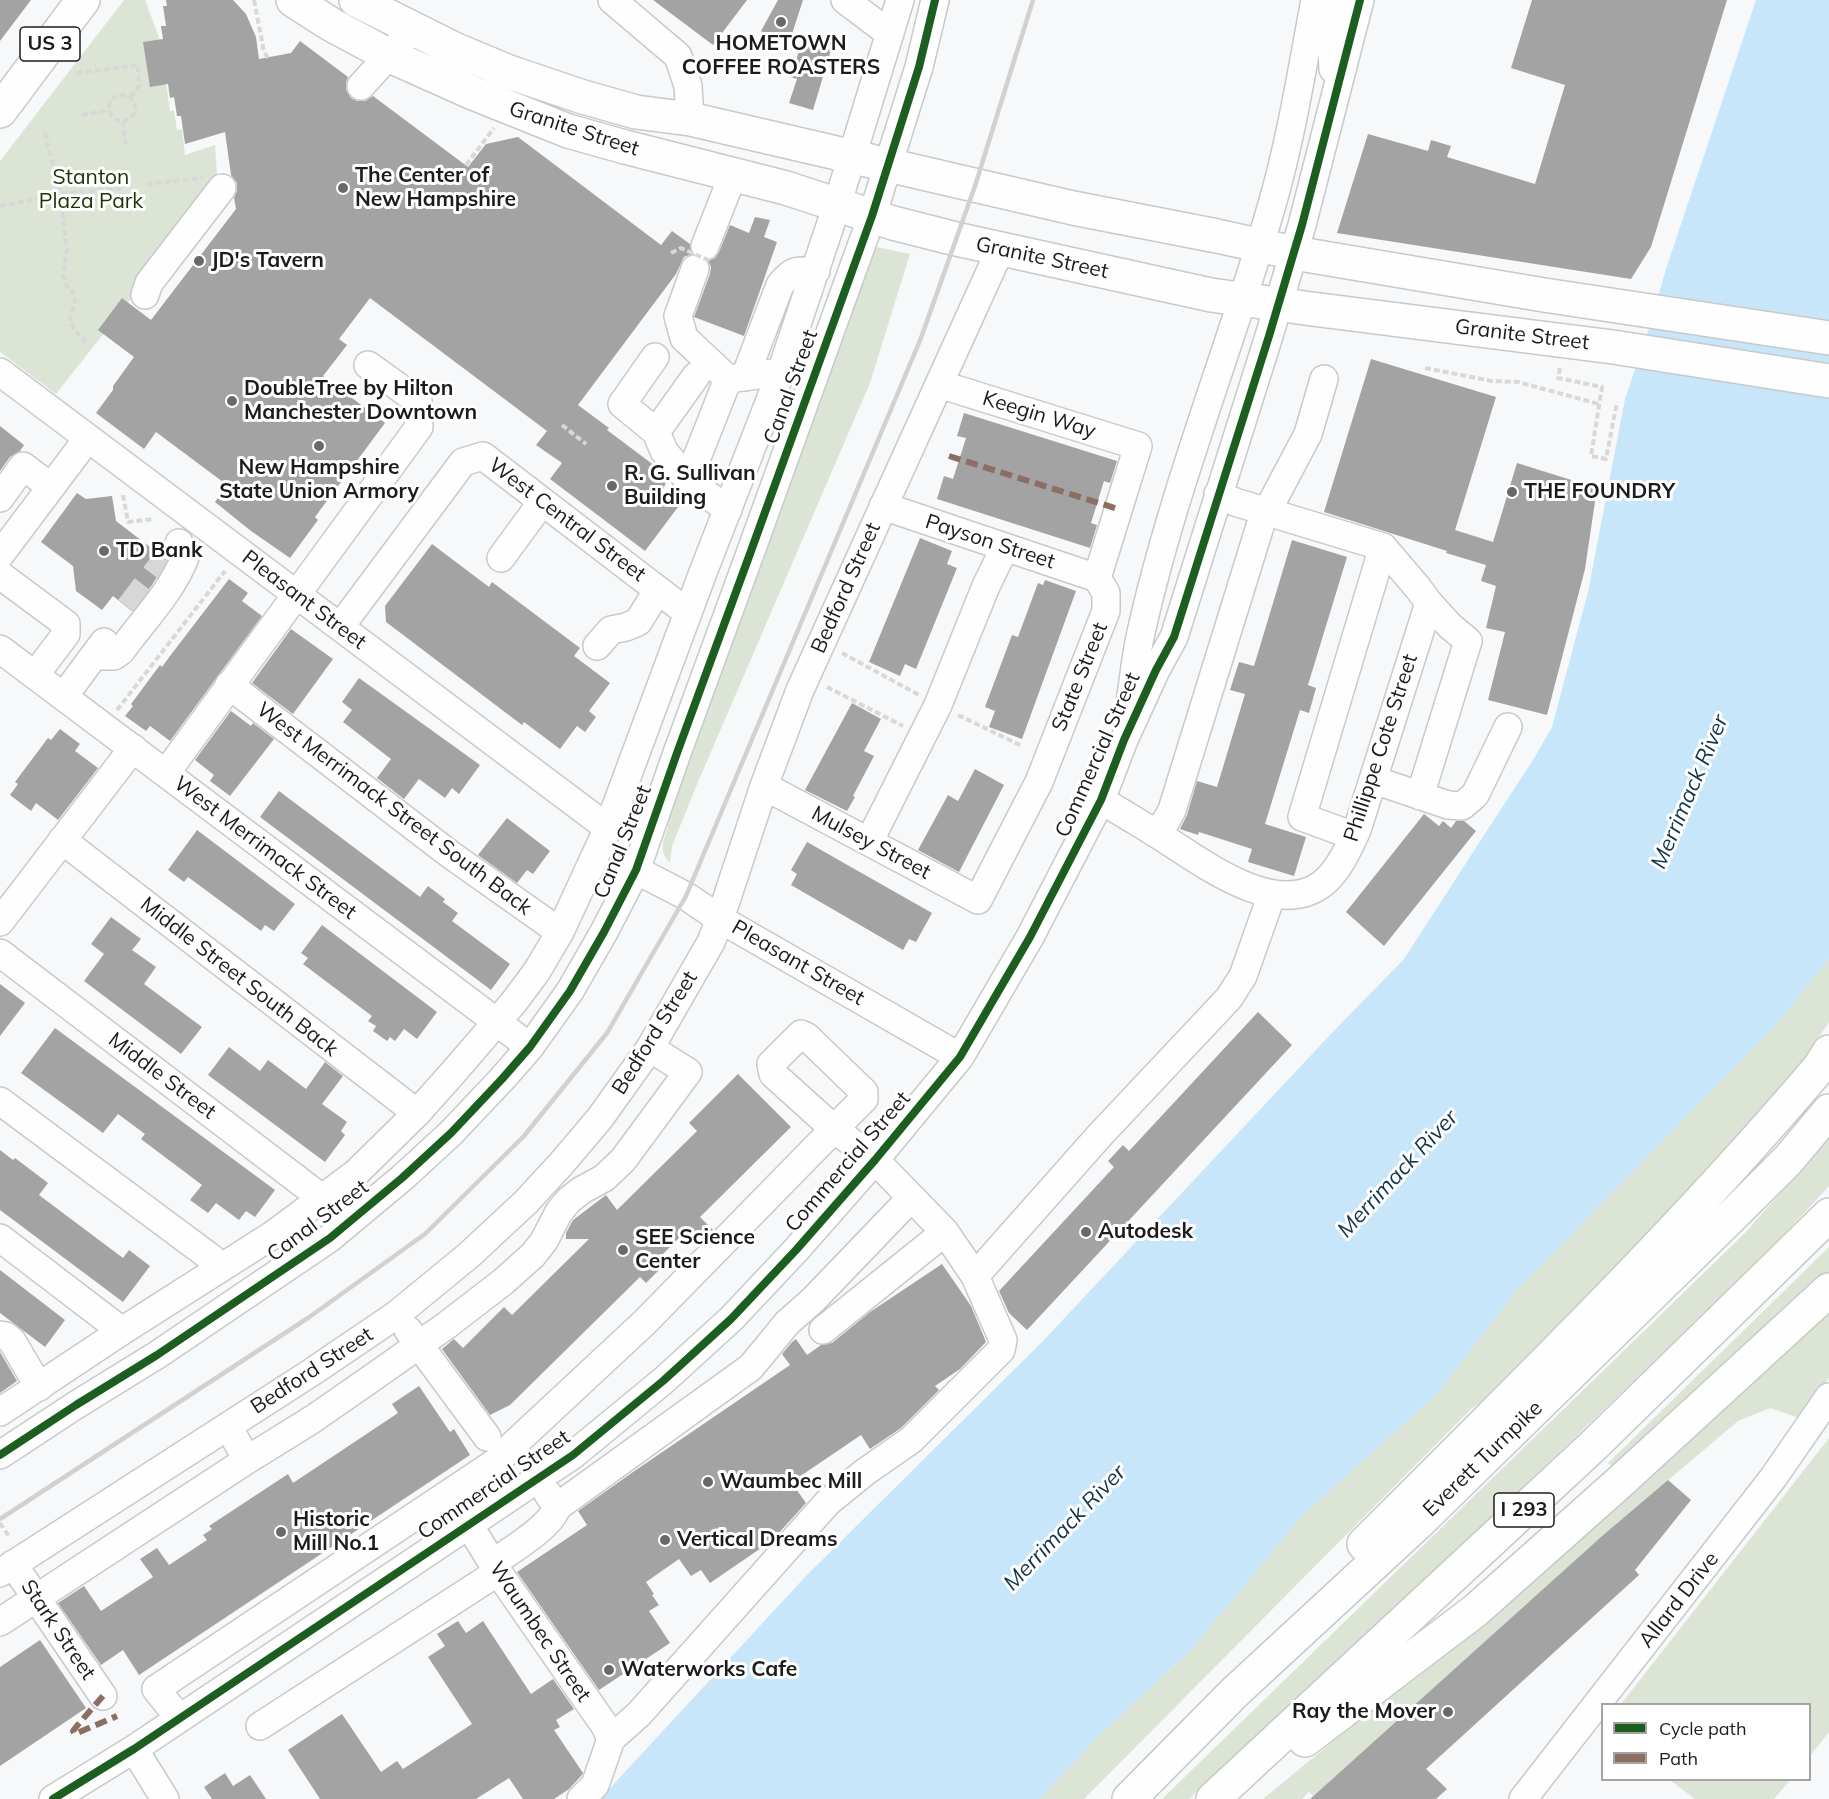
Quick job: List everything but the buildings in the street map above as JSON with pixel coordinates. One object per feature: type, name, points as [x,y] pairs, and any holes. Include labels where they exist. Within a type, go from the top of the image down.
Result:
[{"type":"main road","name":"US 3","points":[[3,101],[83,0]]},
{"type":"main road","name":"Granite Street","points":[[293,0],[332,25],[388,55],[473,93],[568,130],[602,141],[786,188],[872,216],[1000,250],[1242,300],[1613,347],[1829,381]]},
{"type":"main road","name":"Granite Street","points":[[356,0],[413,30],[509,72],[636,112],[690,119],[1073,208],[1294,253],[1829,338]]},
{"type":"main road","points":[[1234,1692],[1341,1567],[1567,1341],[1722,1179],[1806,1083],[1829,1053]]},
{"type":"main road","name":"Everett Turnpike","points":[[1130,1799],[1234,1692],[1419,1522],[1742,1206],[1788,1160],[1829,1111]]},
{"type":"main road","name":"I 293","points":[[1213,1799],[1594,1445],[1829,1215]]},
{"type":"main road","points":[[1227,1799],[1476,1610],[1621,1481],[1829,1290]]},
{"type":"street","points":[[612,0],[678,56],[690,96],[690,119]]},
{"type":"street","points":[[845,0],[890,34]]},
{"type":"street","name":"Canal Street","points":[[0,1412],[271,1236],[357,1173],[417,1113],[497,1022],[537,971],[561,932],[608,828],[781,372],[816,271],[900,0]]},
{"type":"street","name":"Canal Street","points":[[0,1455],[157,1355],[330,1238],[402,1178],[451,1133],[530,1047],[570,991],[636,870],[872,216],[919,67],[935,0]]},
{"type":"street","name":"Commercial Street","points":[[1125,740],[1139,640],[1154,578],[1198,432],[1272,207],[1303,72],[1316,0]]},
{"type":"street","points":[[1334,100],[1331,30],[1337,0]]},
{"type":"street","name":"Commercial Street","points":[[53,1799],[134,1749],[573,1455],[663,1381],[731,1319],[796,1250],[875,1160],[960,1056],[1030,937],[1101,800],[1156,670],[1174,637],[1294,253],[1360,0]]},
{"type":"street","points":[[361,86],[413,30]]},
{"type":"street","points":[[733,175],[703,259],[678,316],[684,338],[736,378],[781,372]]},
{"type":"street","points":[[146,295],[149,283],[215,182]]},
{"type":"street","name":"Bedford Street","points":[[8,1558],[228,1426],[396,1315],[469,1255],[526,1202],[600,1118],[650,1048],[711,942],[764,786],[800,690],[1000,250]]},
{"type":"street","points":[[688,480],[780,285],[796,270],[816,271]]},
{"type":"street","points":[[655,357],[622,404],[656,432],[664,451],[688,480],[728,510]]},
{"type":"street","points":[[166,773],[419,427],[418,401],[368,365]]},
{"type":"street","name":"Pleasant Street","points":[[0,372],[608,828]]},
{"type":"street","points":[[656,432],[696,376]]},
{"type":"street","points":[[1155,833],[1172,810],[1261,523],[1308,434],[1324,379]]},
{"type":"street","name":"Keegin Way","points":[[939,384],[1138,446],[1097,578]]},
{"type":"street","points":[[0,555],[88,438]]},
{"type":"street","name":"West Central Street","points":[[340,627],[463,462],[483,456],[688,613]]},
{"type":"street","points":[[0,498],[23,466],[51,487]]},
{"type":"street","points":[[1218,494],[1267,512],[1383,547],[1429,603],[1450,626],[1468,641],[1420,796]]},
{"type":"street","points":[[501,558],[542,502]]},
{"type":"street","name":"Payson Street","points":[[883,506],[1097,578]]},
{"type":"street","points":[[94,656],[114,656],[121,651],[169,588],[181,569],[185,557],[173,551],[197,520]]},
{"type":"street","points":[[869,842],[938,705],[986,586],[1005,547]]},
{"type":"street","points":[[1354,836],[1302,817],[1383,547]]},
{"type":"street","points":[[0,575],[66,624],[66,634],[35,675]]},
{"type":"street","name":"State Street","points":[[978,900],[1039,782],[1106,611],[1106,593],[1097,578]]},
{"type":"street","points":[[597,646],[611,630],[638,622],[658,590]]},
{"type":"street","name":"Phillippe Cote Street","points":[[1101,800],[1220,874],[1272,894],[1290,895],[1307,892],[1321,885],[1332,875],[1354,836],[1374,780],[1429,603]]},
{"type":"street","points":[[64,696],[129,609]]},
{"type":"street","name":"West Merrimack Street","points":[[0,649],[530,1047]]},
{"type":"street","name":"West Merrimack Street South Back","points":[[230,685],[451,855],[561,932]]},
{"type":"street","points":[[1374,780],[1448,805],[1462,806],[1475,795],[1508,726]]},
{"type":"street","points":[[0,922],[133,748]]},
{"type":"street","name":"Mulsey Street","points":[[764,786],[978,900]]},
{"type":"street","name":"Middle Street South Back","points":[[62,840],[417,1113]]},
{"type":"street","name":"Pleasant Street","points":[[636,870],[686,896],[720,919],[960,1056]]},
{"type":"street","points":[[975,1276],[1100,1135],[1228,998],[1243,976],[1272,894]]},
{"type":"street","name":"Middle Street","points":[[0,953],[323,1199]]},
{"type":"street","points":[[0,1622],[313,1419],[504,1281],[533,1255],[569,1200],[604,1178],[623,1160],[688,1072],[650,1048]]},
{"type":"street","points":[[0,1101],[210,1257],[221,1268]]},
{"type":"street","points":[[179,1718],[156,1689],[493,1448],[513,1445],[645,1322],[834,1129],[875,1160],[945,1232],[975,1276],[1003,1340],[1000,1350],[911,1440],[865,1472],[828,1502],[639,1714],[611,1739],[595,1785],[581,1799]]},
{"type":"street","points":[[260,1726],[495,1568],[548,1523],[557,1507],[751,1366],[778,1332],[813,1300],[911,1197]]},
{"type":"street","points":[[823,1330],[945,1232]]},
{"type":"street","points":[[0,1238],[122,1331]]},
{"type":"street","points":[[749,1299],[778,1332]]},
{"type":"street","points":[[396,1315],[493,1448],[529,1484],[550,1496],[557,1507]]},
{"type":"street","points":[[0,1335],[12,1341],[39,1387]]},
{"type":"street","name":"Allard Drive","points":[[1523,1799],[1773,1478],[1829,1398]]},
{"type":"street","points":[[228,1426],[247,1460]]},
{"type":"street","name":"Waumbec Street","points":[[469,1525],[495,1568],[600,1719],[611,1739]]},
{"type":"street","name":"Stark Street","points":[[8,1558],[103,1696]]},
{"type":"street","points":[[134,1749],[156,1796]]},
{"type":"path","points":[[254,0],[264,52],[268,58]]},
{"type":"path","points":[[77,73],[140,64],[139,86],[130,98]]},
{"type":"path","points":[[124,96],[130,98],[134,103],[135,111],[130,118],[123,121],[111,116],[109,110],[115,97],[124,96]]},
{"type":"path","points":[[82,115],[109,110]]},
{"type":"path","points":[[123,121],[126,147]]},
{"type":"path","points":[[466,165],[498,122]]},
{"type":"path","points":[[45,133],[60,194],[67,249],[63,275],[66,285],[74,292],[75,301],[70,319],[74,329],[88,345]]},
{"type":"path","points":[[147,184],[215,182]]},
{"type":"path","points":[[0,206],[60,194],[122,188]]},
{"type":"path","points":[[671,253],[681,248],[703,259]]},
{"type":"path","points":[[1425,368],[1492,381],[1518,382],[1599,404]]},
{"type":"path","points":[[1560,368],[1558,378],[1602,387],[1591,456],[1606,459],[1617,402]]},
{"type":"path","points":[[562,425],[586,444]]},
{"type":"path","points":[[123,495],[128,522],[154,519]]},
{"type":"path","points":[[115,713],[225,571]]},
{"type":"path","points":[[842,653],[938,705],[1022,746]]},
{"type":"path","points":[[826,687],[923,736]]},
{"type":"path","points":[[0,1522],[8,1558]]},
{"type":"green space","name":"Stanton Plaza Park","points":[[124,0],[145,0],[160,40],[170,111],[174,111],[177,130],[182,129],[185,155],[215,145],[217,174],[136,279],[138,290],[56,394],[0,352],[0,161]]},
{"type":"green space","points":[[877,247],[910,254],[870,383],[698,782],[672,846],[670,863],[663,850],[668,827],[664,823],[872,254]]},
{"type":"green space","points":[[1829,959],[1829,1022],[1781,1094],[1504,1391],[1472,1408],[1084,1799],[1039,1799],[1104,1731],[1191,1650],[1302,1516],[1439,1392],[1515,1292],[1774,1027]]},
{"type":"green space","points":[[1829,1137],[1829,1186],[1759,1262],[1400,1604],[1189,1799],[1162,1799],[1746,1232]]},
{"type":"green space","points":[[1829,1247],[1829,1281],[1614,1469],[1608,1463]]},
{"type":"green space","points":[[1829,1306],[1829,1378],[1799,1418],[1770,1408],[1738,1421],[1602,1536],[1313,1796],[1309,1792],[1302,1799],[1263,1799],[1513,1593]]},
{"type":"green space","points":[[1829,1438],[1829,1732],[1811,1755],[1811,1703],[1622,1703]]},
{"type":"green space","points":[[1671,1781],[1789,1781],[1774,1799],[1695,1799]]},
{"type":"water","name":"Merrimack River","points":[[1756,0],[1829,0],[1829,959],[1774,1027],[1515,1292],[1439,1392],[1302,1516],[1191,1650],[1104,1731],[1039,1799],[600,1799],[805,1577],[1042,1342],[1404,959],[1533,760],[1552,727],[1588,592],[1625,399]]},
{"type":"tunnel","points":[[129,608],[166,560]]},
{"type":"railway","points":[[0,1519],[308,1318],[425,1234],[524,1136],[607,1033],[686,896],[921,338],[975,186],[1033,0]]},
{"type":"marked path","points":[[949,456],[1118,509]]},
{"type":"marked path","points":[[103,1696],[73,1731],[75,1734],[117,1716]]},
{"type":"cycle path","points":[[0,1455],[157,1355],[330,1238],[402,1178],[451,1133],[530,1047],[570,991],[636,870],[872,216],[919,67],[935,0]]},
{"type":"cycle path","points":[[53,1799],[134,1749],[573,1455],[663,1381],[731,1319],[796,1250],[875,1160],[960,1057],[1030,937],[1101,800],[1124,740],[1174,637],[1302,225],[1360,0]]},
{"type":"place","name":"HOMETOWN COFFEE ROASTERS","points":[[781,22]]},
{"type":"place","name":"The Center of New Hampshire","points":[[343,188]]},
{"type":"place","name":"JD's Tavern","points":[[199,261]]},
{"type":"place","name":"DoubleTree by Hilton Manchester Downtown","points":[[232,401]]},
{"type":"place","name":"New Hampshire State Union Armory","points":[[319,446]]},
{"type":"place","name":"R. G. Sullivan Building","points":[[612,486]]},
{"type":"place","name":"THE FOUNDRY","points":[[1512,492]]},
{"type":"place","name":"TD Bank","points":[[104,551]]},
{"type":"place","name":"Autodesk","points":[[1086,1232]]},
{"type":"place","name":"SEE Science Center","points":[[623,1250]]},
{"type":"place","name":"Waumbec Mill","points":[[708,1482]]},
{"type":"place","name":"Historic Mill No.1","points":[[281,1532]]},
{"type":"place","name":"Vertical Dreams","points":[[665,1540]]},
{"type":"place","name":"Waterworks Cafe","points":[[609,1670]]},
{"type":"place","name":"Ray the Mover","points":[[1448,1712]]}]
